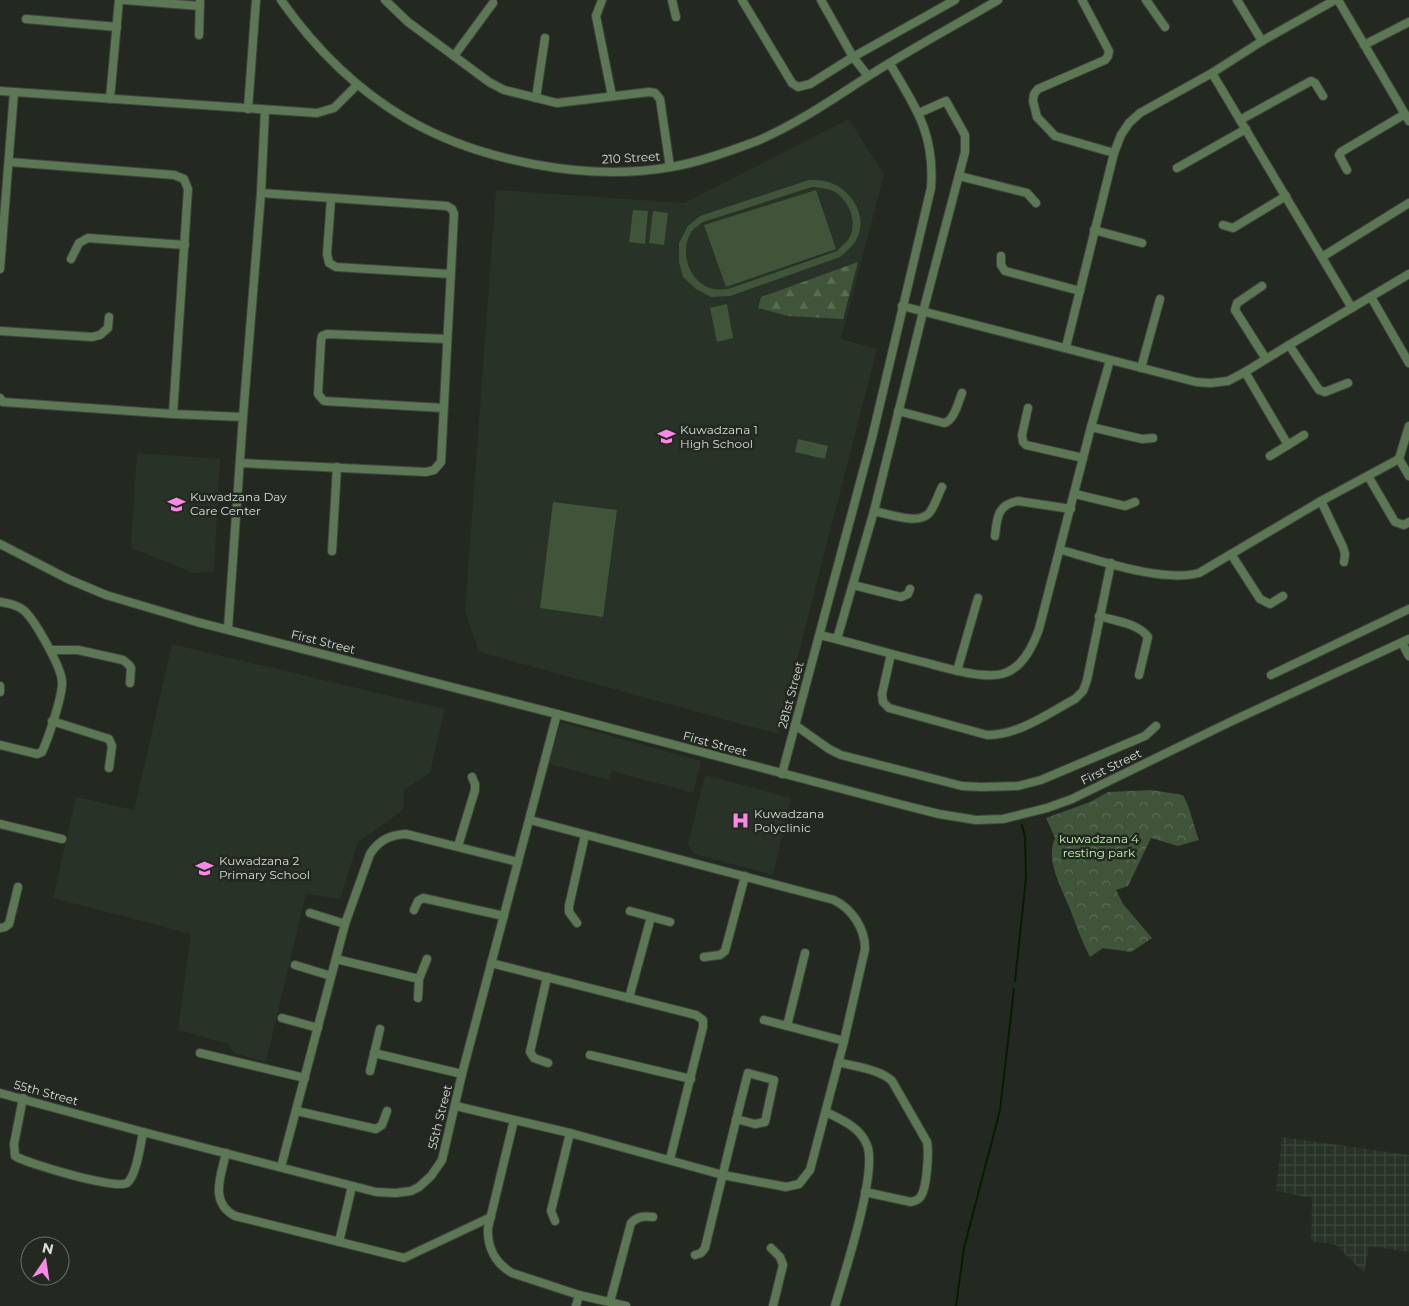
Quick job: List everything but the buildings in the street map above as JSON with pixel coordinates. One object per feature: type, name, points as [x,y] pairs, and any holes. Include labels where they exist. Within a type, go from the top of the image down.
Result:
[{"type":"street","points":[[110,99],[119,0]]},
{"type":"street","points":[[124,0],[200,3],[198,34]]},
{"type":"street","points":[[248,109],[256,0]]},
{"type":"street","name":"210 Street","points":[[282,0],[313,41],[357,85],[405,118],[456,142],[493,155],[571,170],[631,171],[670,167],[758,140],[823,107],[868,76],[998,0]]},
{"type":"street","points":[[388,3],[399,0]]},
{"type":"street","points":[[602,0],[596,16],[612,96]]},
{"type":"street","points":[[672,0],[676,18]]},
{"type":"street","points":[[742,0],[792,83],[798,87],[810,84],[955,0]]},
{"type":"street","points":[[822,0],[854,57],[868,76]]},
{"type":"street","points":[[1082,0],[1109,51],[1108,56],[1105,60],[1038,89],[1034,94],[1033,101],[1038,117],[1055,136],[1114,153]]},
{"type":"street","points":[[1146,0],[1165,27]]},
{"type":"street","points":[[1237,0],[1262,41]]},
{"type":"street","points":[[1066,347],[1114,153],[1129,123],[1140,113],[1336,0],[1407,118],[1341,152],[1339,155],[1340,159],[1347,170]]},
{"type":"street","points":[[388,3],[408,22],[489,82],[504,90],[557,102],[649,92],[655,93],[660,99],[670,167]]},
{"type":"street","points":[[454,56],[493,3]]},
{"type":"street","points":[[26,19],[117,27]]},
{"type":"street","points":[[1364,45],[1409,22]]},
{"type":"street","points":[[536,98],[545,38]]},
{"type":"street","name":"281st Street","points":[[782,774],[872,438],[931,188],[932,161],[929,141],[919,113],[890,64]]},
{"type":"street","points":[[1212,73],[1352,308]]},
{"type":"street","points":[[1240,120],[1312,81],[1315,82],[1323,96]]},
{"type":"street","points":[[0,91],[317,113],[334,108],[357,85]]},
{"type":"street","points":[[0,269],[14,92]]},
{"type":"street","points":[[837,639],[874,510],[965,152],[965,135],[946,101],[919,113]]},
{"type":"street","points":[[228,630],[261,193],[265,110]]},
{"type":"street","points":[[1177,168],[1246,129]]},
{"type":"street","points":[[9,162],[174,175],[184,179],[188,189],[173,414]]},
{"type":"street","points":[[959,176],[1027,193],[1036,203]]},
{"type":"street","points":[[240,463],[426,472],[434,470],[441,462],[454,214],[452,209],[447,206],[261,193]]},
{"type":"street","points":[[1223,225],[1233,228],[1286,196]]},
{"type":"street","points":[[331,198],[327,254],[329,263],[336,267],[450,274]]},
{"type":"street","points":[[1322,257],[1409,203]]},
{"type":"street","points":[[1094,230],[1142,243]]},
{"type":"street","points":[[71,259],[79,243],[88,238],[184,245]]},
{"type":"street","points":[[1001,256],[1001,265],[1005,271],[1080,291]]},
{"type":"street","points":[[902,306],[1210,384],[1228,381],[1245,372],[1409,274]]},
{"type":"street","points":[[1262,286],[1237,303],[1235,310],[1266,359]]},
{"type":"street","points":[[1371,297],[1409,363]]},
{"type":"street","points":[[1141,368],[1160,299]]},
{"type":"street","points":[[0,331],[92,337],[100,335],[108,328],[109,317]]},
{"type":"street","points":[[443,408],[324,401],[318,394],[321,341],[322,336],[327,334],[447,339]]},
{"type":"street","points":[[1289,345],[1319,390],[1325,392],[1348,383]]},
{"type":"street","points":[[820,635],[957,671],[992,676],[1003,674],[1013,669],[1029,652],[1037,634],[1061,550],[1083,458],[1110,360]]},
{"type":"street","points":[[1245,372],[1288,444]]},
{"type":"street","points":[[898,411],[944,423],[948,422],[962,393]]},
{"type":"street","points":[[0,398],[3,402],[243,417]]},
{"type":"street","points":[[1028,408],[1022,435],[1023,442],[1026,445],[1083,458]]},
{"type":"street","points":[[1061,550],[1166,576],[1178,577],[1199,574],[1321,501],[1399,459],[1409,426]]},
{"type":"street","points":[[1091,427],[1142,439],[1153,438]]},
{"type":"street","points":[[1270,456],[1304,435]]},
{"type":"street","points":[[1399,459],[1409,476]]},
{"type":"street","points":[[332,551],[338,468]]},
{"type":"street","points":[[1368,476],[1395,522],[1404,525],[1409,522]]},
{"type":"street","points":[[874,510],[916,520],[923,518],[930,513],[942,487]]},
{"type":"street","points":[[1075,494],[1125,506],[1135,502]]},
{"type":"street","points":[[995,536],[998,516],[1003,508],[1010,503],[1018,501],[1071,510]]},
{"type":"street","points":[[1321,501],[1343,547],[1345,554],[1344,562]]},
{"type":"street","name":"First Street","points":[[0,544],[68,579],[106,594],[197,622],[557,714],[903,806],[960,818],[987,820],[1032,813],[1072,799],[1230,722],[1406,641]]},
{"type":"street","points":[[1231,554],[1260,600],[1270,604],[1283,596]]},
{"type":"street","points":[[892,654],[882,694],[883,702],[889,708],[988,735],[1001,735],[1013,732],[1067,704],[1083,692],[1111,563]]},
{"type":"street","points":[[853,585],[901,597],[908,594],[910,588]]},
{"type":"street","points":[[957,671],[978,598]]},
{"type":"street","points":[[0,602],[24,610],[51,650],[62,680],[52,721],[40,753],[36,754],[0,745]]},
{"type":"street","points":[[1271,675],[1409,609]]},
{"type":"street","points":[[1099,616],[1138,627],[1144,631],[1148,637],[1139,675]]},
{"type":"street","points":[[1406,641],[1409,656]]},
{"type":"street","points":[[51,650],[78,650],[123,660],[131,668],[130,683]]},
{"type":"street","points":[[0,686],[0,692]]},
{"type":"street","name":"55th Street","points":[[0,1092],[143,1132],[376,1192],[396,1193],[411,1190],[425,1183],[442,1160],[462,1074],[557,714]]},
{"type":"street","points":[[52,721],[109,739],[112,746],[109,768]]},
{"type":"street","points":[[795,726],[841,755],[962,786],[981,788],[1018,786],[1041,780],[1145,736],[1156,726]]},
{"type":"street","points":[[458,846],[475,790],[472,777]]},
{"type":"street","points":[[456,1106],[570,1133],[723,1175],[786,1187],[799,1184],[810,1170],[826,1112],[865,948],[865,939],[858,924],[843,904],[745,876],[530,820]]},
{"type":"street","points":[[0,824],[62,839]]},
{"type":"street","points":[[281,1167],[345,924],[370,854],[379,842],[390,836],[406,834],[518,862]]},
{"type":"street","points":[[577,923],[569,912],[569,906],[585,835]]},
{"type":"street","points":[[704,957],[720,955],[724,951],[745,876]]},
{"type":"street","points":[[0,928],[5,928],[9,924],[18,887]]},
{"type":"street","points":[[414,910],[422,898],[504,916]]},
{"type":"street","points":[[630,911],[670,922]]},
{"type":"street","points":[[310,913],[345,924]]},
{"type":"street","points":[[629,998],[651,918]]},
{"type":"street","points":[[787,1026],[805,953]]},
{"type":"street","points":[[336,959],[419,979]]},
{"type":"street","points":[[418,998],[419,979],[427,959]]},
{"type":"street","points":[[491,962],[696,1015],[703,1020],[704,1028],[670,1159]]},
{"type":"street","points":[[295,965],[331,976]]},
{"type":"street","points":[[547,977],[530,1052],[534,1058],[548,1063]]},
{"type":"street","points":[[282,1018],[318,1028]]},
{"type":"street","points":[[764,1020],[844,1041]]},
{"type":"street","points":[[370,1071],[380,1029]]},
{"type":"street","points":[[200,1053],[305,1078]]},
{"type":"street","points":[[374,1053],[462,1074]]},
{"type":"street","points":[[590,1054],[691,1078]]},
{"type":"street","points":[[838,1062],[887,1076],[892,1081],[927,1142],[929,1152],[923,1190],[917,1200],[910,1202],[865,1192]]},
{"type":"street","points":[[695,1255],[705,1248],[736,1119],[748,1073],[774,1080],[765,1122],[755,1124],[736,1119]]},
{"type":"street","points":[[23,1098],[14,1144],[15,1156],[80,1177],[118,1185],[129,1182],[133,1174],[143,1132]]},
{"type":"street","points":[[297,1111],[376,1130],[382,1125],[387,1111]]},
{"type":"street","points":[[826,1112],[848,1123],[859,1132],[867,1145],[870,1159],[865,1192],[835,1306]]},
{"type":"street","points":[[514,1120],[487,1238],[494,1257],[505,1269],[512,1273],[579,1294],[626,1306]]},
{"type":"street","points":[[556,1221],[551,1211],[570,1133]]},
{"type":"street","points":[[226,1153],[218,1191],[222,1205],[228,1212],[235,1216],[404,1258],[491,1217]]},
{"type":"street","points":[[339,1242],[352,1186]]},
{"type":"street","points":[[610,1302],[631,1223],[636,1218],[642,1216],[653,1216]]},
{"type":"street","points":[[770,1248],[780,1257],[783,1265],[773,1306]]},
{"type":"street","points":[[576,1306],[579,1294]]},
{"type":"shaded area","name":"Kuwadzana 1 High School","points":[[849,119],[884,175],[841,339],[877,349],[778,734],[479,652],[465,611],[496,190],[684,203]]},
{"type":"shaded area","name":"Kuwadzana Day Care Center","points":[[137,453],[220,459],[214,572],[194,573],[131,548]]},
{"type":"shaded area","name":"Kuwadzana 2 Primary School","points":[[172,644],[445,709],[430,773],[404,790],[403,810],[358,842],[340,899],[306,894],[266,1062],[233,1053],[229,1044],[178,1030],[191,934],[53,898],[76,797],[134,810]]},
{"type":"shaded area","points":[[561,722],[701,761],[693,793],[612,771],[609,780],[549,764]]},
{"type":"shaded area","name":"Kuwadzana Polyclinic","points":[[705,775],[791,798],[773,875],[694,854],[688,844]]},
{"type":"shaded area","points":[[1282,1137],[1409,1155],[1409,1252],[1369,1246],[1364,1273],[1336,1245],[1311,1241],[1312,1198],[1276,1191]]},
{"type":"green space","points":[[809,180],[816,180],[836,185],[849,195],[858,209],[861,225],[856,240],[840,257],[730,296],[711,297],[696,289],[683,277],[679,262],[679,243],[688,226],[700,216]],"holes":[[[812,187],[835,192],[843,198],[850,209],[853,222],[851,234],[837,251],[728,289],[715,289],[705,286],[692,274],[686,257],[686,248],[691,232],[703,222]]]},
{"type":"green space","points":[[816,190],[836,249],[726,287],[704,225]]},
{"type":"green space","points":[[633,210],[648,211],[645,244],[629,242]]},
{"type":"green space","points":[[653,211],[668,213],[664,245],[649,243]]},
{"type":"green space","points":[[858,262],[843,319],[788,316],[758,308],[761,297]]},
{"type":"green space","points":[[727,304],[733,338],[717,342],[710,308]]},
{"type":"green space","points":[[798,439],[828,446],[825,459],[795,452]]},
{"type":"green space","points":[[553,502],[617,510],[603,617],[540,608]]},
{"type":"green space","name":"kuwadzana 4 resting park","points":[[1151,790],[1183,795],[1199,840],[1178,846],[1151,838],[1128,886],[1116,890],[1123,904],[1152,938],[1131,952],[1103,948],[1090,957],[1053,865],[1052,847],[1055,838],[1046,818],[1090,802],[1108,792]]},
{"type":"waterway","points":[[1015,981],[1026,878],[1025,837],[1022,825]]},
{"type":"waterway","points":[[956,1306],[964,1248],[1000,1110],[1014,989]]},
{"type":"place","name":"Kuwadzana 1 High School","points":[[666,437]]},
{"type":"place","name":"Kuwadzana Day Care Center","points":[[176,504]]},
{"type":"place","name":"Kuwadzana Polyclinic","points":[[740,821]]},
{"type":"place","name":"Kuwadzana 2 Primary School","points":[[205,868]]}]
